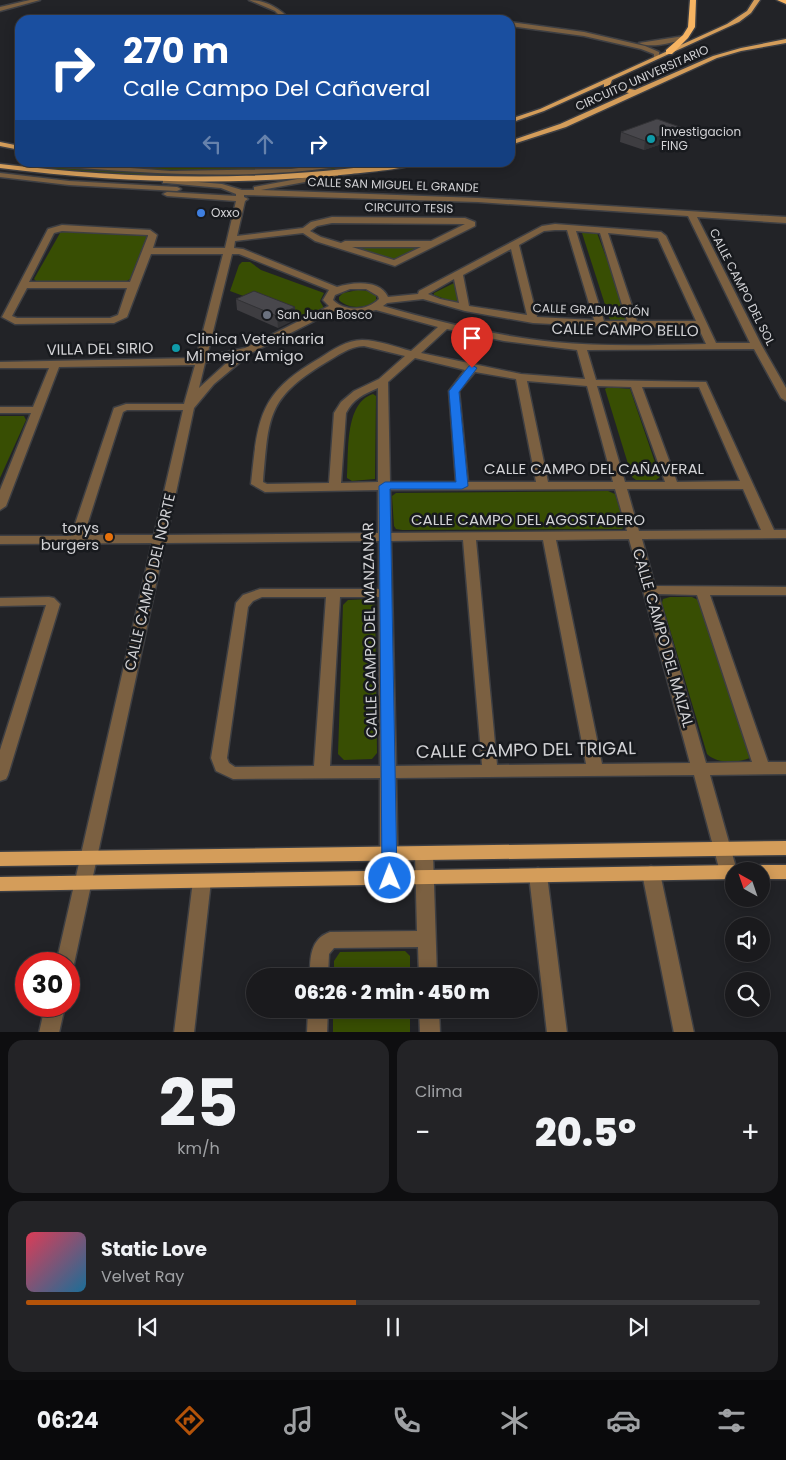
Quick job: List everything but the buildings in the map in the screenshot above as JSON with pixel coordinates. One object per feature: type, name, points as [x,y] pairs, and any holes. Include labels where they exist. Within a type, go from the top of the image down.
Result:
[{"type":"highway","points":[[669,52],[684,38],[692,25],[694,17],[691,5],[693,0]]},
{"type":"highway","points":[[780,0],[786,2]]},
{"type":"main road","name":"CIRCUITO UNIVERSITARIO","points":[[515,119],[542,110],[739,20],[753,8],[757,0]]},
{"type":"main road","name":"CIRCUITO UNIVERSITARIO","points":[[515,141],[574,122],[716,57],[750,47],[786,40]]},
{"type":"main road","points":[[610,79],[606,86],[623,91],[639,92]]},
{"type":"main road","points":[[0,144],[15,147]]},
{"type":"main road","points":[[0,166],[27,170],[166,181],[260,179],[359,167]]},
{"type":"main road","points":[[22,167],[27,170]]},
{"type":"main road","points":[[0,859],[786,848]]},
{"type":"main road","points":[[0,884],[725,872]]},
{"type":"main road","points":[[770,872],[786,872]]},
{"type":"street","points":[[0,9],[37,0]]},
{"type":"street","points":[[252,0],[277,10],[282,15]]},
{"type":"street","points":[[515,25],[567,31],[621,42],[650,49],[656,53],[656,58]]},
{"type":"street","points":[[621,42],[656,43],[684,38]]},
{"type":"street","points":[[82,167],[171,173],[335,169]]},
{"type":"street","points":[[166,181],[222,186],[243,197],[278,184],[342,167]]},
{"type":"street","name":"CALLE SAN MIGUEL EL GRANDE","points":[[0,175],[69,183],[243,197]]},
{"type":"street","name":"CALLE SAN MIGUEL EL GRANDE","points":[[0,182],[91,190],[786,220]]},
{"type":"street","name":"CALLE CAMPO DEL NORTE","points":[[68,952],[189,407],[243,197]]},
{"type":"street","name":"CALLE SAN MIGUEL EL GRANDE","points":[[692,217],[786,226]]},
{"type":"street","name":"CALLE CAMPO DEL SOL","points":[[692,217],[757,346],[786,398]]},
{"type":"street","name":"CIRCUITO TESIS","points":[[233,241],[306,230],[314,224],[332,220],[456,221],[472,223],[471,226],[395,263],[318,239],[308,234],[306,230]]},
{"type":"street","points":[[58,228],[150,233],[152,235],[148,251],[133,285],[123,315],[116,320],[11,321],[7,318],[51,231],[58,228]]},
{"type":"street","points":[[148,251],[233,241],[248,254],[336,290],[328,297],[328,300],[335,307],[351,311],[381,300],[423,295],[542,229],[571,228],[660,234],[712,346]]},
{"type":"street","points":[[571,228],[600,324]]},
{"type":"street","points":[[603,230],[633,325]]},
{"type":"street","name":"CIRCUITO TESIS","points":[[336,244],[436,244]]},
{"type":"street","points":[[514,244],[533,320]]},
{"type":"street","points":[[458,274],[465,308]]},
{"type":"street","points":[[23,285],[133,285]]},
{"type":"street","name":"CALLE CAMPO BELLO","points":[[336,290],[349,286],[364,286],[377,290],[381,300],[444,327],[500,338],[582,347],[757,346]]},
{"type":"street","name":"CALLE GRADUACIÓN","points":[[423,295],[465,308],[533,320],[633,325],[702,324]]},
{"type":"street","points":[[76,539],[117,412],[126,407],[189,407],[210,382],[247,351],[335,307]]},
{"type":"street","points":[[335,487],[340,413],[342,408],[351,397],[383,381],[444,327]]},
{"type":"street","name":"CALLE CAMPO DEL CAÑAVERAL","points":[[412,355],[364,343],[356,343],[310,368],[286,385],[271,404],[264,418],[257,484],[261,487],[747,485]]},
{"type":"street","name":"CALLE CAMPO DEL MAIZAL","points":[[582,347],[727,862]]},
{"type":"street","points":[[200,361],[247,351]]},
{"type":"street","points":[[412,355],[521,377],[592,383],[698,383],[704,386],[769,534]]},
{"type":"street","name":"VILLA DEL SIRIO","points":[[0,365],[163,364],[200,361]]},
{"type":"street","points":[[0,506],[4,485],[55,365]]},
{"type":"street","points":[[462,486],[454,391],[472,368]]},
{"type":"street","points":[[521,377],[543,485]]},
{"type":"street","name":"CALLE CAMPO DEL MANZANAR","points":[[383,381],[390,878]]},
{"type":"street","points":[[635,384],[672,485]]},
{"type":"street","points":[[0,410],[37,410]]},
{"type":"street","name":"CALLE CAMPO DEL AGOSTADERO","points":[[0,540],[786,534]]},
{"type":"street","points":[[470,536],[490,770]]},
{"type":"street","points":[[549,536],[595,769]]},
{"type":"street","points":[[650,590],[786,591]]},
{"type":"street","points":[[702,590],[762,768]]},
{"type":"street","points":[[322,772],[333,592]]},
{"type":"street","name":"CALLE CAMPO DEL TRIGAL","points":[[386,592],[260,593],[244,602],[241,606],[219,758],[222,767],[233,773],[786,768]]},
{"type":"street","points":[[0,602],[49,601],[53,604],[0,775]]},
{"type":"street","points":[[424,854],[428,968]]},
{"type":"street","points":[[651,873],[684,1032]]},
{"type":"street","points":[[538,875],[557,1032]]},
{"type":"street","points":[[184,1032],[202,881]]},
{"type":"street","points":[[319,968],[320,951],[330,940],[427,939]]},
{"type":"street","points":[[49,1032],[52,1017]]},
{"type":"street","points":[[317,1032],[318,1018]]},
{"type":"street","points":[[429,1018],[430,1032]]},
{"type":"green space","points":[[35,167],[375,167],[302,175],[121,178]]},
{"type":"green space","points":[[66,230],[144,234],[147,236],[130,279],[125,282],[37,282],[34,279],[60,233]]},
{"type":"green space","points":[[582,233],[597,233],[629,318],[628,322],[610,320]]},
{"type":"green space","points":[[360,247],[422,247],[395,260],[361,250]]},
{"type":"green space","points":[[242,262],[250,262],[261,270],[324,293],[320,301],[325,310],[304,319],[230,291],[239,265]]},
{"type":"green space","points":[[456,282],[459,301],[453,302],[434,295],[434,293]]},
{"type":"green space","points":[[358,290],[369,291],[376,296],[376,301],[367,305],[352,307],[339,300],[343,293]]},
{"type":"green space","points":[[608,387],[630,389],[660,477],[656,480],[636,480],[632,477],[605,389]]},
{"type":"green space","points":[[373,394],[376,396],[375,479],[352,481],[347,478],[350,430],[357,408],[364,399]]},
{"type":"green space","points":[[0,416],[24,416],[26,420],[0,478]]},
{"type":"green space","points":[[608,491],[615,494],[625,526],[622,529],[402,530],[396,529],[394,526],[392,496],[396,493]]},
{"type":"green space","points":[[670,597],[692,597],[700,601],[750,758],[727,762],[716,760],[707,754],[662,603],[663,599]]},
{"type":"green space","points":[[371,599],[375,601],[377,753],[372,759],[344,760],[338,754],[343,605],[348,600]]},
{"type":"green space","points":[[405,951],[410,956],[410,968],[334,968],[334,961],[340,952]]},
{"type":"green space","points":[[333,1018],[410,1018],[410,1032],[333,1032]]},
{"type":"place","name":"Investigacion FING","points":[[651,139]]},
{"type":"place","name":"Oxxo","points":[[201,213]]},
{"type":"place","name":"San Juan Bosco","points":[[267,315]]},
{"type":"place","name":"Clinica Veterinaria Mi mejor Amigo","points":[[176,348]]},
{"type":"place","name":"torys burgers","points":[[109,537]]},
{"type":"route","points":[[390,878],[385,486],[462,486],[454,391],[472,368]]}]
